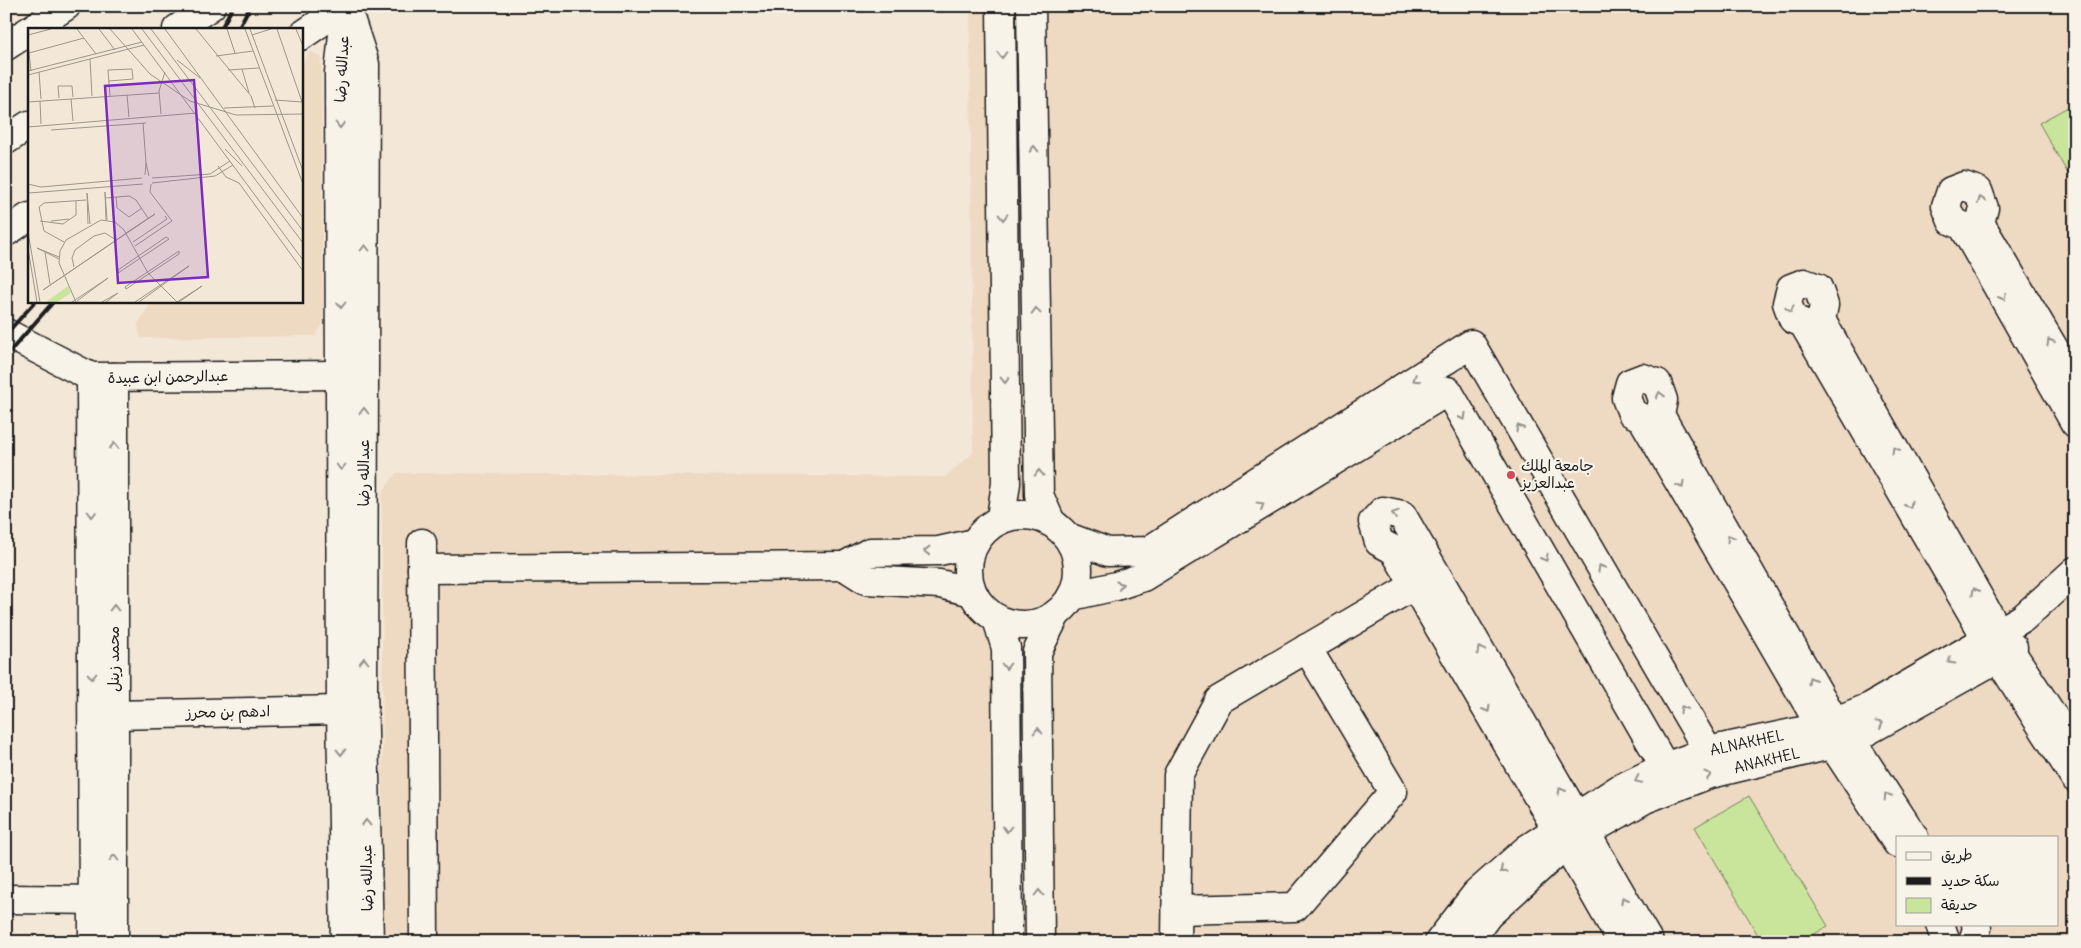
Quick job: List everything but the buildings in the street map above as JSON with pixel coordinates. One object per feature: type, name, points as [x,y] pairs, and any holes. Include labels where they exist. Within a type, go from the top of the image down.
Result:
[{"type":"main road","points":[[33,28],[66,6]]},
{"type":"main road","points":[[179,28],[212,6]]},
{"type":"main road","points":[[302,35],[346,6]]},
{"type":"main road","name":"عبدالله رضا","points":[[344,942],[341,710],[339,73],[346,6]]},
{"type":"main road","name":"عبدالله رضا","points":[[346,6],[365,64],[364,689],[369,942]]},
{"type":"main road","points":[[1001,6],[1006,483],[1001,518]]},
{"type":"main road","points":[[1031,6],[1039,495],[1078,559],[1077,584],[1037,652],[1040,942]]},
{"type":"main road","points":[[6,46],[28,32]]},
{"type":"main road","points":[[6,140],[28,126]]},
{"type":"main road","points":[[2075,384],[1980,223],[1984,208],[1978,191],[1964,186],[1951,191],[1946,206],[1952,222],[1963,226],[2075,424]]},
{"type":"main road","points":[[6,232],[28,218]]},
{"type":"main road","points":[[2075,750],[1999,645],[1803,323],[1793,319],[1787,303],[1791,288],[1804,283],[1818,288],[1824,306],[1821,320],[1999,645],[2075,778]]},
{"type":"main road","name":"عبدالرحمن ابن عبيدة","points":[[6,333],[103,377],[341,375]]},
{"type":"main road","points":[[1665,767],[1448,391],[1143,577],[1064,605],[1045,620],[1027,625],[1009,623],[997,619],[979,603],[972,592],[968,567],[975,543],[981,533],[1001,518],[1026,514],[1108,552],[1148,551],[1471,344],[1708,751]]},
{"type":"main road","name":"محمد زينل","points":[[94,942],[104,900],[114,715],[103,377]]},
{"type":"main road","name":"محمد زينل","points":[[103,377],[104,900],[114,942]]},
{"type":"main road","points":[[1896,841],[1835,734],[1660,415],[1663,400],[1657,383],[1643,378],[1630,383],[1626,398],[1632,413],[1642,418],[1835,734],[1913,836]]},
{"type":"main road","points":[[1622,942],[1571,830],[1402,516],[1383,510],[1373,522],[1380,542],[1394,550],[1571,830],[1649,942]]},
{"type":"main road","points":[[424,942],[422,556],[844,566],[870,552],[939,551],[975,543]]},
{"type":"main road","points":[[844,566],[866,580],[940,584],[972,592]]},
{"type":"main road","name":"ALNAKHEL","points":[[1439,942],[1476,894],[1527,849],[1571,830],[1620,789],[1665,767],[1708,751],[1835,734],[1870,707],[1999,645],[2023,618],[2075,571]]},
{"type":"main road","points":[[1176,942],[1178,775],[1219,700],[1415,585]]},
{"type":"main road","points":[[1999,645],[2075,591]]},
{"type":"main road","points":[[997,619],[1006,648],[1008,942]]},
{"type":"main road","points":[[1177,910],[1295,907],[1393,792],[1307,648]]},
{"type":"main road","name":"ادهم بن محرز","points":[[114,715],[341,710]]},
{"type":"main road","name":"ANAKHEL","points":[[1468,942],[1488,915],[1571,830],[1707,775],[1835,734]]},
{"type":"main road","points":[[6,899],[104,900]]},
{"type":"main road","points":[[1941,926],[1946,942]]},
{"type":"main road","points":[[1973,942],[1976,926]]},
{"type":"shaded area","name":"جامعة الملك عبدالعزيز","points":[[970,6],[2075,6],[2075,942],[383,942],[382,493],[396,473],[945,477],[973,453]]},
{"type":"shaded area","points":[[310,51],[321,57],[323,324],[315,336],[140,338],[138,324],[151,302],[302,302],[302,63]]},
{"type":"green space","points":[[2075,103],[2075,186],[2039,123]]},
{"type":"green space","points":[[1749,796],[1828,926],[1801,942],[1762,942],[1695,827]]},
{"type":"railway","points":[[222,28],[233,6]]},
{"type":"railway","points":[[239,28],[250,6]]},
{"type":"railway","points":[[6,334],[35,302]]},
{"type":"railway","points":[[6,356],[53,302]]},
{"type":"place","name":"جامعة الملك عبدالعزيز","points":[[1511,475]]}]
